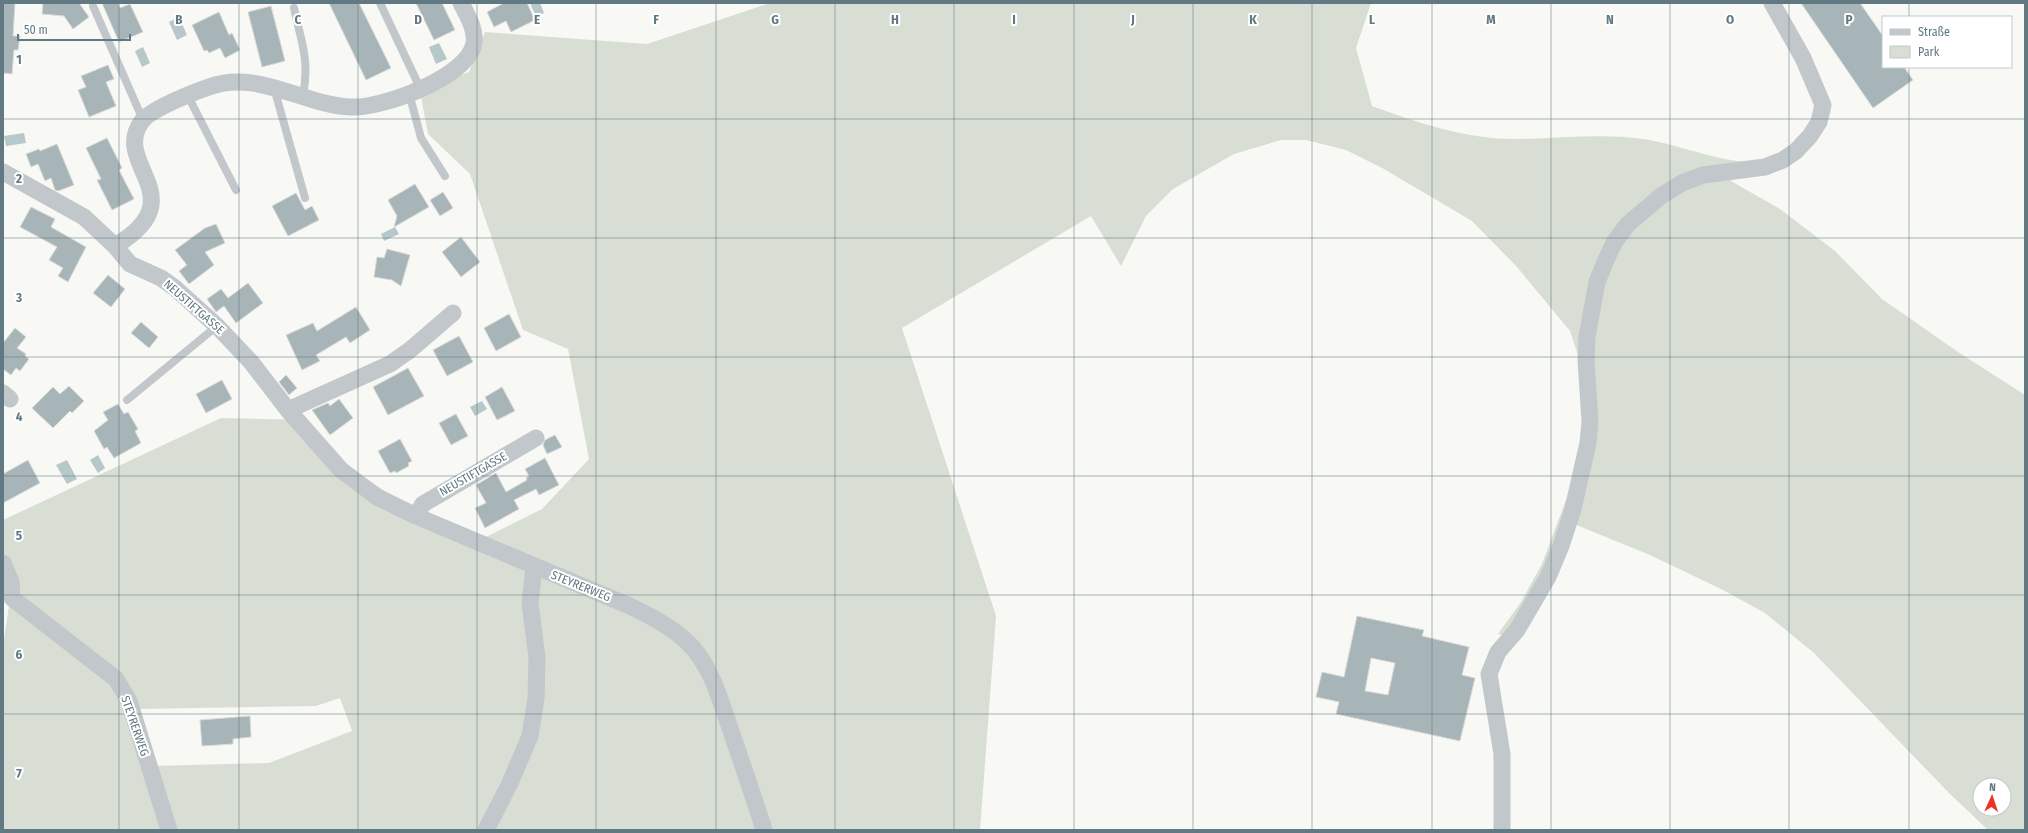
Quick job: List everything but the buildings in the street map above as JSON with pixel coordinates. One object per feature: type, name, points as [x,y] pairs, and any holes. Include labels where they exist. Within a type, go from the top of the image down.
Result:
[{"type":"street","points":[[115,246],[138,231],[147,220],[152,206],[151,192],[136,151],[135,139],[143,120],[161,108],[211,86],[234,82],[251,83],[303,95],[330,104],[351,107],[386,103],[414,91],[459,67],[467,57],[474,43],[472,26],[461,3]]},
{"type":"street","points":[[1502,830],[1502,754],[1489,674],[1498,652],[1517,630],[1548,577],[1561,546],[1573,509],[1588,443],[1590,406],[1586,359],[1588,338],[1596,289],[1606,260],[1615,241],[1628,224],[1660,196],[1682,183],[1703,175],[1765,167],[1782,160],[1796,151],[1810,136],[1819,122],[1823,106],[1803,58],[1772,3]]},
{"type":"street","name":"NEUSTIFTGASSE","points":[[3,172],[84,217],[115,246],[130,264],[161,278],[218,326],[251,362],[288,410],[341,470],[377,497],[416,516],[534,567]]},
{"type":"street","points":[[288,410],[322,394],[369,375],[390,364],[410,350],[453,313]]},
{"type":"street","name":"NEUSTIFTGASSE","points":[[416,516],[423,504],[481,468],[536,438]]},
{"type":"street","points":[[3,563],[11,582],[8,598]]},
{"type":"street","name":"STEYRERWEG","points":[[486,830],[510,783],[530,736],[536,699],[537,658],[530,603],[534,567],[632,607],[660,621],[693,648],[706,666],[719,695],[764,830]]},
{"type":"street","name":"STEYRERWEG","points":[[8,598],[116,679],[129,702],[170,830]]},
{"type":"lane","points":[[380,3],[414,91],[420,138],[445,176]]},
{"type":"lane","points":[[93,6],[143,120]]},
{"type":"lane","points":[[294,8],[307,63],[303,95]]},
{"type":"lane","points":[[274,88],[305,198]]},
{"type":"lane","points":[[188,96],[236,190]]},
{"type":"lane","points":[[127,400],[218,326]]},
{"type":"green space","points":[[770,3],[1371,3],[1356,48],[1372,106],[1406,118],[1459,133],[1495,138],[1529,139],[1610,136],[1643,139],[1657,141],[1728,160],[1742,162],[1760,161],[1815,140],[1732,176],[1731,181],[1780,209],[1835,251],[1882,299],[1958,352],[2025,395],[2025,830],[1988,830],[1974,817],[2012,817],[2012,777],[1972,777],[1972,815],[1949,793],[1814,653],[1765,613],[1721,589],[1650,555],[1574,524],[1515,638],[1498,634],[1521,602],[1542,564],[1573,481],[1586,429],[1581,364],[1570,331],[1517,267],[1472,221],[1384,169],[1346,150],[1306,140],[1281,140],[1234,154],[1173,189],[1146,216],[1121,266],[1091,216],[902,328],[996,616],[980,830],[3,830],[3,646],[9,606],[3,581],[3,520],[221,418],[306,420],[345,464],[402,503],[484,538],[542,509],[589,459],[568,349],[523,330],[470,174],[428,134],[420,91],[469,72],[485,32],[647,44]],"holes":[[[340,698],[352,731],[269,763],[153,766],[137,709],[316,706]]]},
{"type":"shaded area","points":[[530,3],[540,3],[544,13],[536,17]]},
{"type":"shaded area","points":[[179,17],[187,35],[177,40],[169,22]]},
{"type":"shaded area","points":[[439,43],[447,59],[436,64],[429,47]]},
{"type":"shaded area","points":[[143,47],[150,63],[142,67],[135,51]]},
{"type":"shaded area","points":[[24,133],[26,143],[6,146],[4,136]]},
{"type":"shaded area","points":[[395,227],[399,234],[384,241],[381,234]]},
{"type":"shaded area","points":[[482,401],[487,409],[475,416],[470,407]]},
{"type":"shaded area","points":[[98,455],[105,468],[98,473],[90,460]]},
{"type":"shaded area","points":[[67,460],[77,479],[67,484],[56,465]]}]
